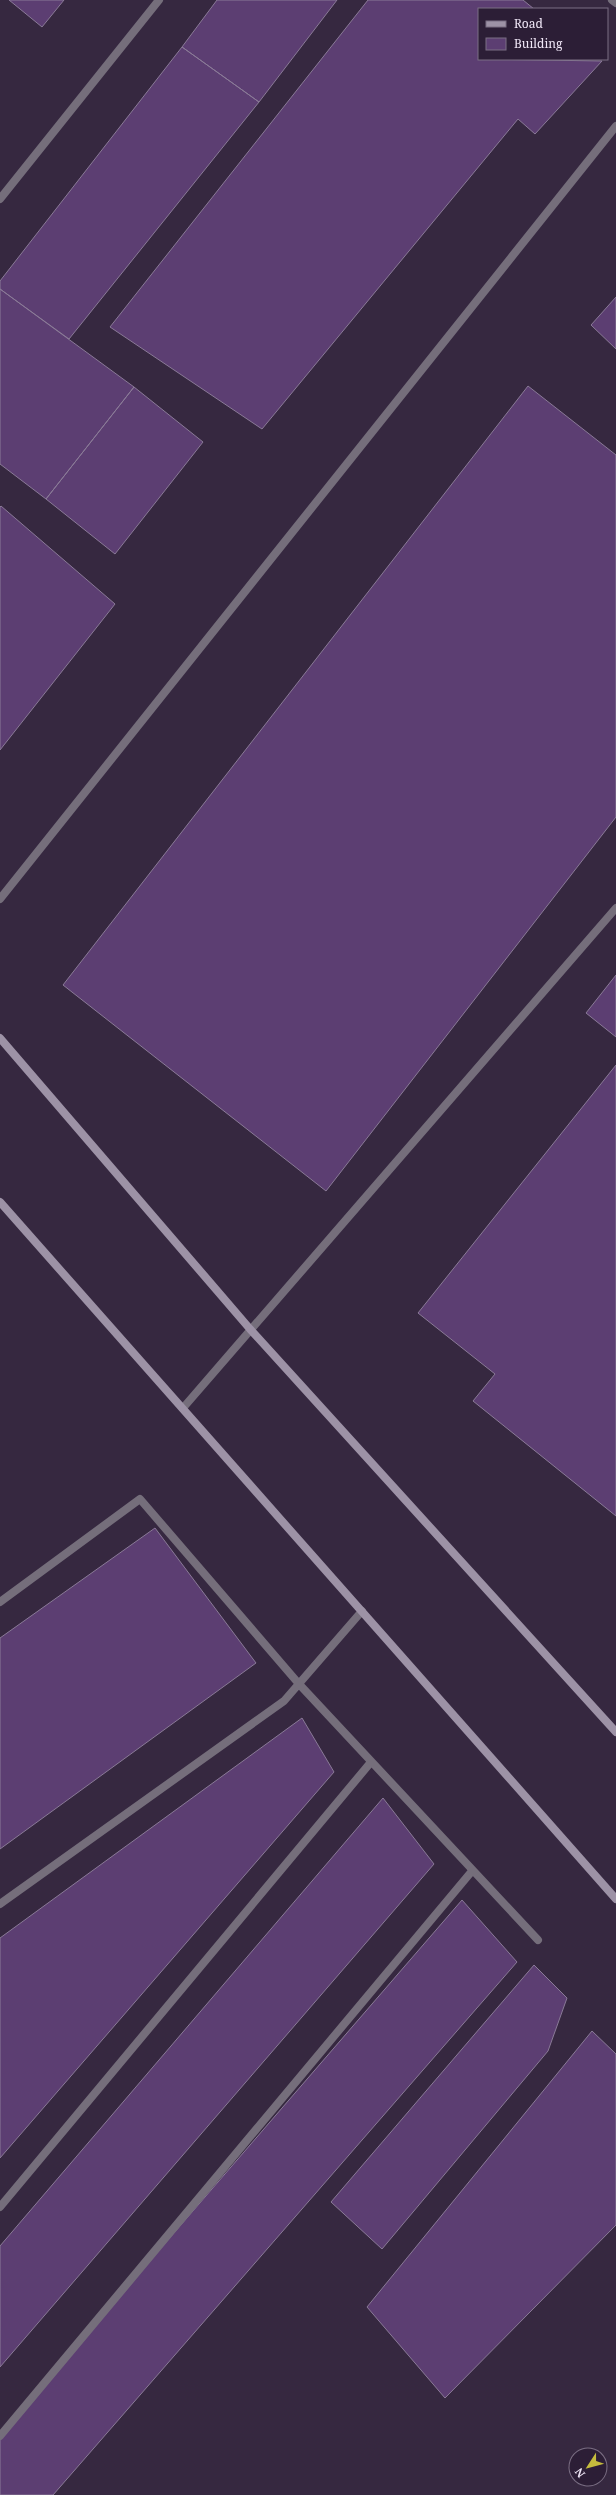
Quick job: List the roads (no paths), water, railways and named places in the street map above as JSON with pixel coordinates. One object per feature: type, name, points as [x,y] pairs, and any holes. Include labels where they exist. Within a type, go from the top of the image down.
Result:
[{"type":"main road","points":[[0,1038],[250,1329],[616,1732]]},
{"type":"main road","points":[[0,1202],[616,1900]]},
{"type":"street","points":[[0,199],[159,0]]},
{"type":"street","points":[[612,0],[616,3]]},
{"type":"street","points":[[0,899],[616,126]]},
{"type":"street","points":[[183,1408],[616,908]]},
{"type":"street","points":[[0,1602],[140,1499],[299,1684],[538,1940]]},
{"type":"street","points":[[0,1904],[284,1701],[362,1611]]},
{"type":"street","points":[[0,2207],[371,1762]]},
{"type":"street","points":[[0,2436],[472,1870]]}]
